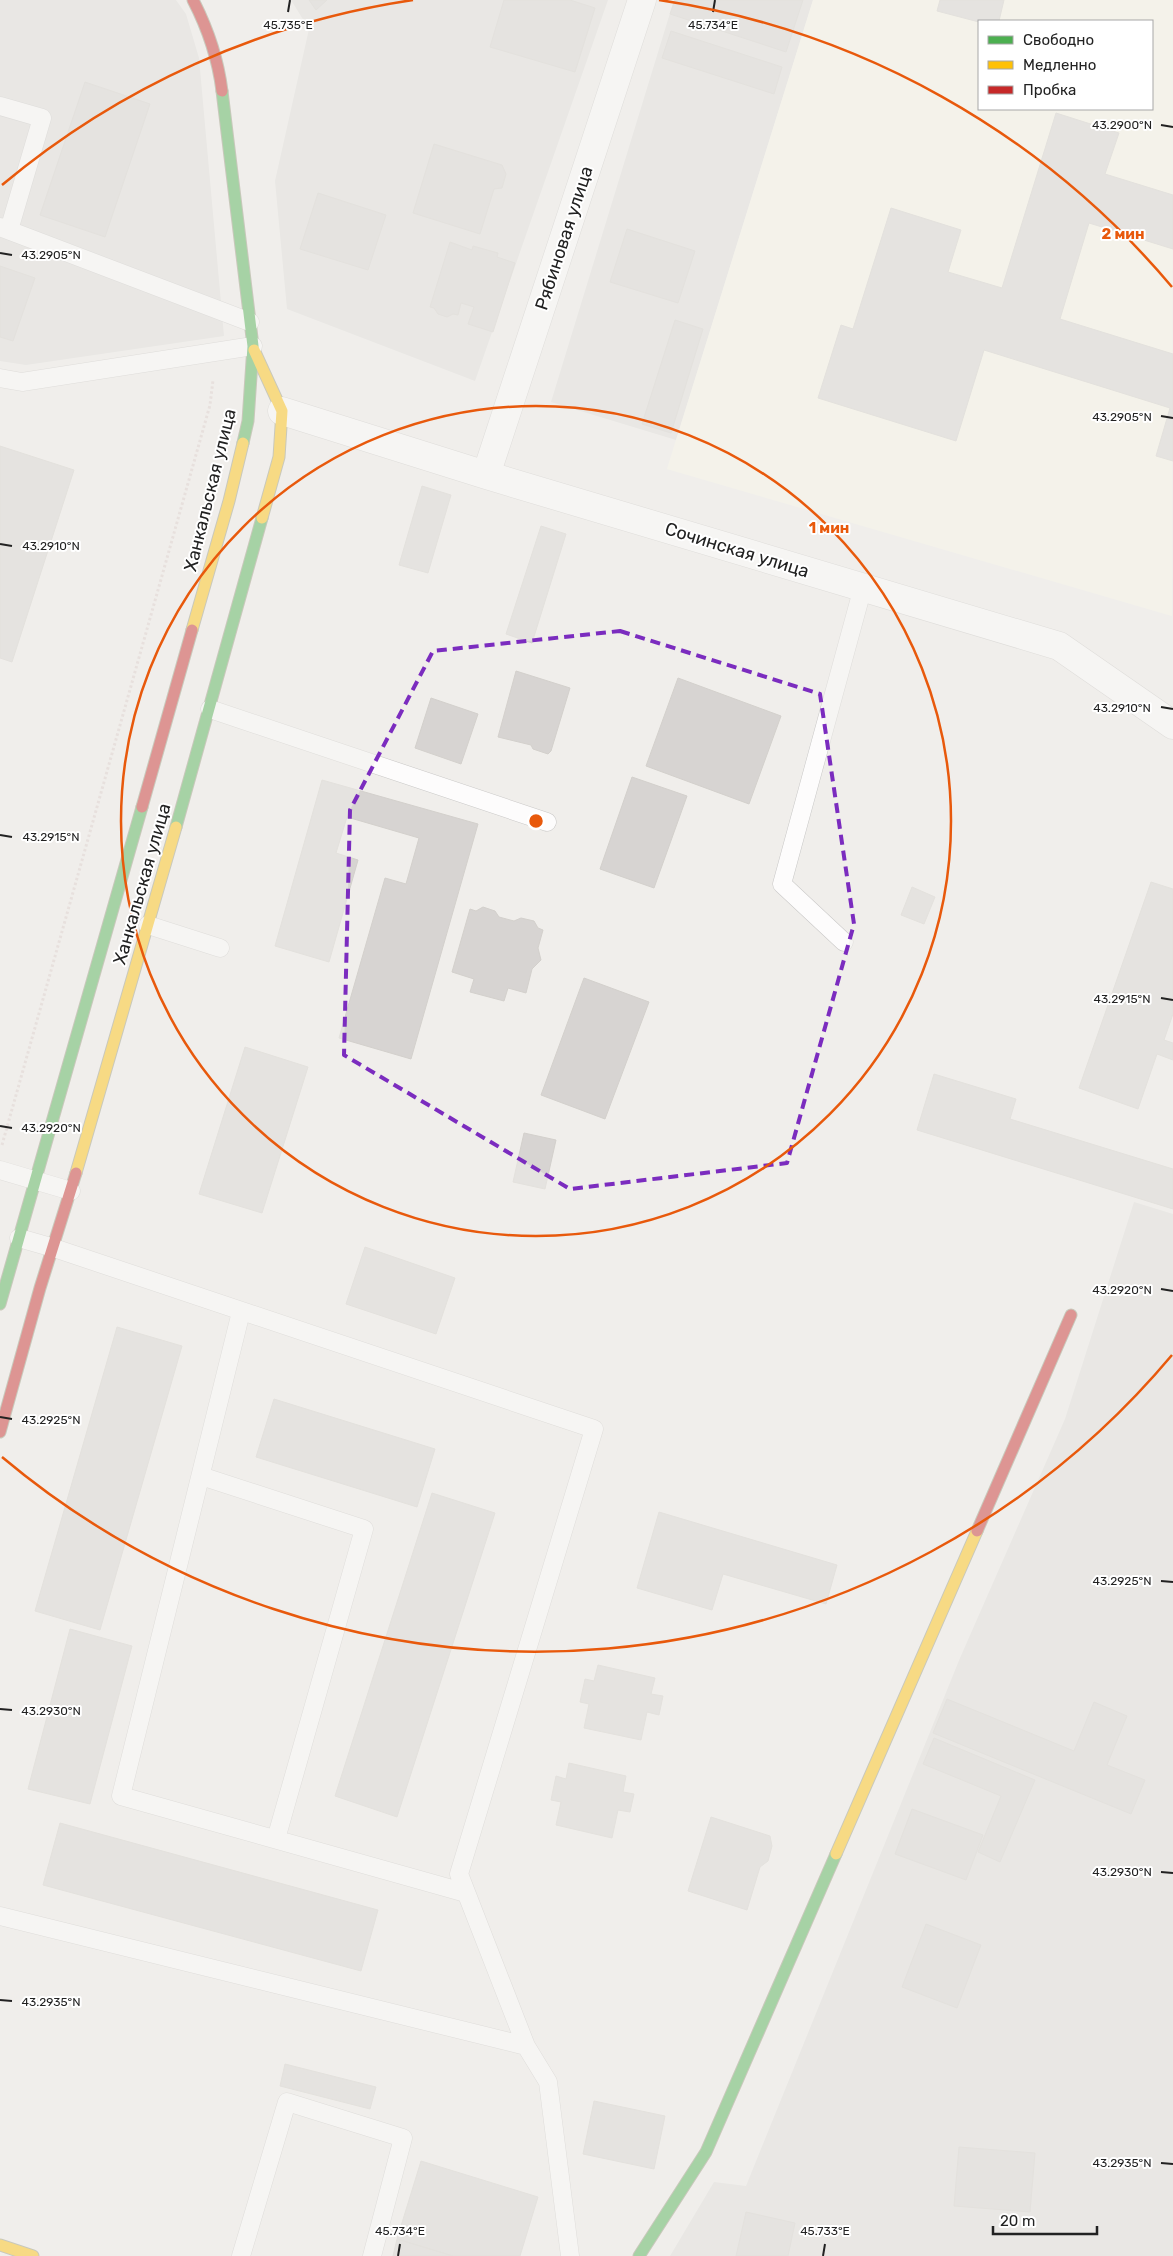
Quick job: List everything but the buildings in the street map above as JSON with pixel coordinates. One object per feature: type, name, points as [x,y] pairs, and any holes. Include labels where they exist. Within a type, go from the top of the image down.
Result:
[{"type":"street","name":"Ханкальская улица","points":[[0,1304],[229,501],[248,421],[253,346],[219,70],[206,26],[193,0]]},
{"type":"street","name":"Рябиновая улица","points":[[486,475],[642,0]]},
{"type":"street","name":"Ханкальская улица","points":[[0,1432],[40,1288],[71,1191],[210,709],[278,457],[282,412],[253,346]]},
{"type":"street","name":"Сочинская улица","points":[[282,412],[1059,646],[1173,725]]},
{"type":"street","points":[[639,2256],[706,2152],[1071,1315]]},
{"type":"street","points":[[0,2245],[34,2256]]},
{"type":"lane","points":[[0,106],[42,118],[4,228],[250,322]]},
{"type":"lane","points":[[0,378],[22,382],[253,346]]},
{"type":"lane","points":[[844,942],[782,884],[863,588]]},
{"type":"lane","points":[[210,709],[547,822]]},
{"type":"lane","points":[[148,925],[220,948]]},
{"type":"lane","points":[[0,1170],[71,1191]]},
{"type":"lane","points":[[19,1238],[54,1248],[594,1429],[459,1874],[526,2046],[548,2082],[570,2256]]},
{"type":"lane","points":[[241,1312],[121,1796],[466,1893]]},
{"type":"lane","points":[[201,1476],[364,1528],[276,1839]]},
{"type":"lane","points":[[0,1916],[526,2046]]},
{"type":"lane","points":[[241,2256],[287,2102],[403,2138],[372,2256]]},
{"type":"path","points":[[0,1152],[210,405],[216,352]]},
{"type":"highlighted area","points":[[620,631],[820,694],[854,924],[787,1163],[570,1189],[344,1055],[350,810],[433,651]]},
{"type":"shaded area","points":[[0,0],[176,0],[186,14],[199,58],[224,336],[26,365],[0,361]]},
{"type":"shaded area","points":[[291,0],[608,0],[475,381],[287,309],[275,181],[309,29]]},
{"type":"shaded area","points":[[674,0],[813,0],[676,440],[551,402]]},
{"type":"shaded area","points":[[813,0],[1173,0],[1172,616],[667,469]]},
{"type":"shaded area","points":[[1134,1202],[1173,1214],[1173,2256],[670,2256],[714,2182],[746,2186],[960,1658],[1065,1419]]},
{"type":"traffic: fast","points":[[222,91],[253,346],[248,421],[243,443]]},
{"type":"traffic: fast","points":[[176,827],[262,518]]},
{"type":"traffic: fast","points":[[0,1304],[142,807]]},
{"type":"traffic: fast","points":[[639,2256],[706,2152],[836,1854]]},
{"type":"traffic: slow","points":[[254,350],[282,411],[279,457],[262,518]]},
{"type":"traffic: slow","points":[[192,630],[229,501],[243,443]]},
{"type":"traffic: slow","points":[[76,1173],[176,827]]},
{"type":"traffic: slow","points":[[836,1854],[977,1531]]},
{"type":"traffic: slow","points":[[0,2245],[33,2256]]},
{"type":"traffic: jam","points":[[193,0],[212,44],[222,91]]},
{"type":"traffic: jam","points":[[142,807],[192,630]]},
{"type":"traffic: jam","points":[[0,1432],[40,1288],[76,1173]]},
{"type":"traffic: jam","points":[[977,1531],[1071,1315]]}]
